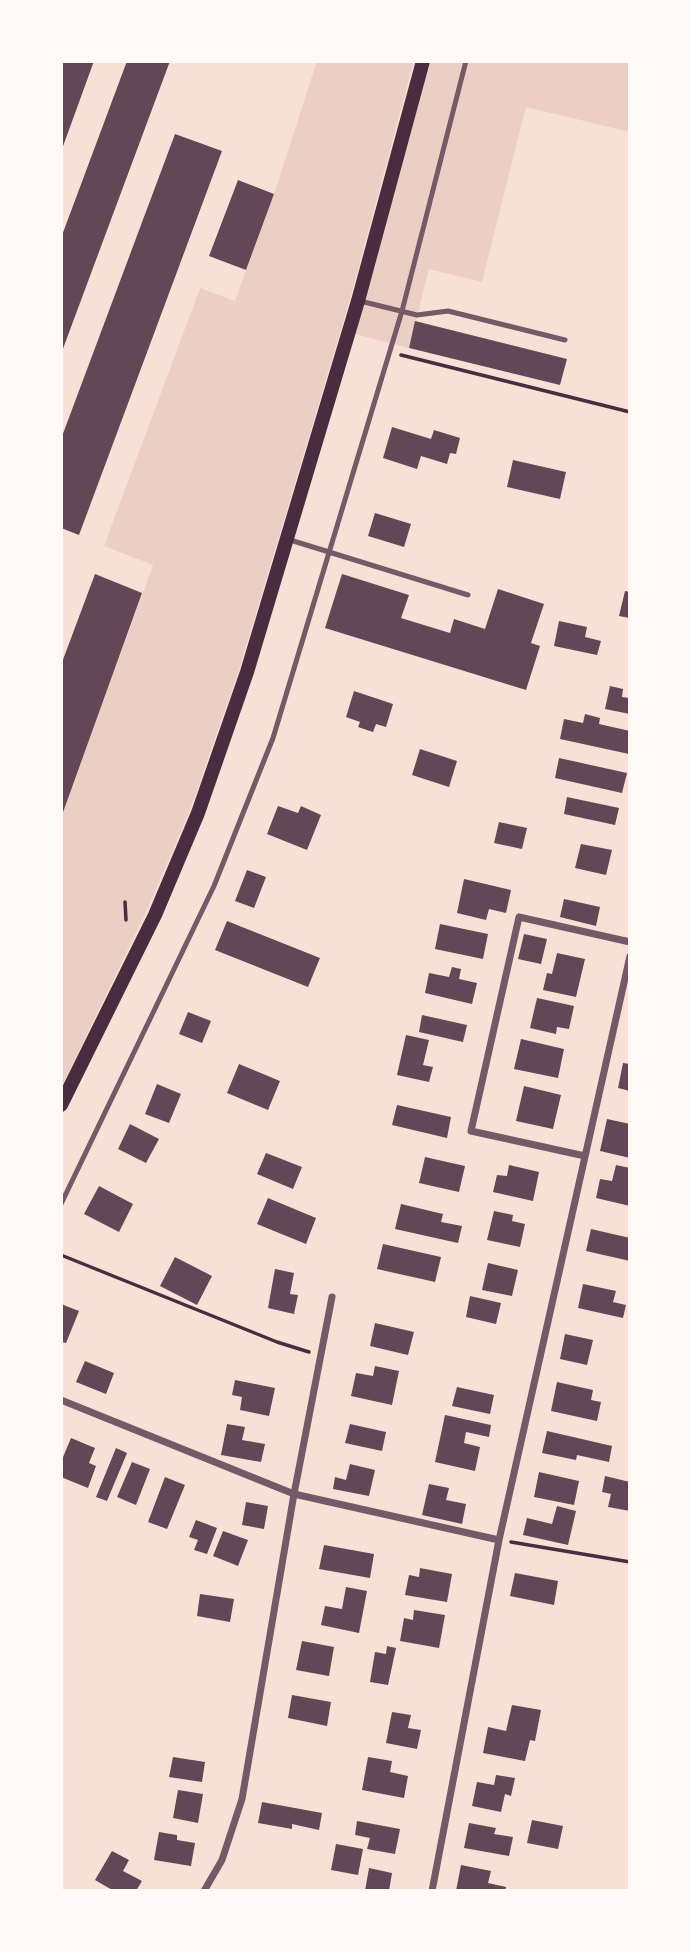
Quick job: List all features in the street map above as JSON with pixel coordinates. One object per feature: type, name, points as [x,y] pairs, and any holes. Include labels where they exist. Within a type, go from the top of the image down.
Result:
[{"type":"main road","points":[[61,1105],[155,915],[198,813],[247,672],[358,301],[423,61]]},
{"type":"street","points":[[585,1156],[471,1131],[519,917],[630,942]]},
{"type":"street","points":[[432,1891],[499,1540],[630,956]]},
{"type":"street","points":[[204,1891],[222,1860],[242,1799],[294,1494],[332,1297]]},
{"type":"street","points":[[61,1400],[294,1494],[499,1540]]},
{"type":"lane","points":[[61,1204],[214,887],[274,738],[402,312],[466,61]]},
{"type":"lane","points":[[358,301],[417,315],[448,311],[565,340]]},
{"type":"lane","points":[[287,539],[468,595]]},
{"type":"path","points":[[390,352],[630,412]]},
{"type":"path","points":[[125,902],[127,920]]},
{"type":"path","points":[[61,1255],[277,1342],[321,1356]]},
{"type":"path","points":[[499,1540],[630,1562]]},
{"type":"shaded area","points":[[317,61],[414,61],[350,299],[239,670],[190,810],[147,910],[61,1088],[61,816],[153,565],[104,546],[200,288],[235,301],[274,194]]},
{"type":"shaded area","points":[[429,61],[630,61],[630,132],[526,107],[482,282],[429,269],[409,348],[355,334]]},
{"type":"building","points":[[61,61],[94,61],[62,149],[61,149]]},
{"type":"building","points":[[127,61],[170,61],[61,354],[61,238]]},
{"type":"building","points":[[175,134],[222,151],[79,535],[61,528],[61,439]]},
{"type":"building","points":[[238,180],[274,194],[246,270],[209,256]]},
{"type":"building","points":[[415,321],[567,359],[560,385],[409,348]]},
{"type":"building","points":[[392,427],[431,439],[434,430],[460,438],[456,454],[450,453],[447,464],[421,456],[417,469],[383,458]]},
{"type":"building","points":[[513,460],[566,472],[560,499],[507,487]]},
{"type":"building","points":[[375,513],[411,524],[404,547],[368,536]]},
{"type":"building","points":[[95,574],[142,593],[62,815],[61,665]]},
{"type":"building","points":[[342,574],[409,595],[401,618],[450,633],[454,619],[485,629],[498,589],[544,604],[531,643],[540,646],[526,690],[325,628]]},
{"type":"building","points":[[625,591],[630,592],[630,618],[619,616]]},
{"type":"building","points":[[559,621],[587,627],[585,637],[601,641],[597,655],[554,646]]},
{"type":"building","points":[[610,686],[623,689],[622,697],[630,698],[630,714],[605,709]]},
{"type":"building","points":[[354,691],[393,704],[386,727],[376,724],[373,732],[358,727],[360,722],[346,717]]},
{"type":"building","points":[[585,714],[600,718],[599,724],[630,731],[629,754],[560,739],[564,719],[583,723]]},
{"type":"building","points":[[420,749],[457,761],[449,787],[412,775]]},
{"type":"building","points":[[559,758],[627,773],[622,793],[555,778]]},
{"type":"building","points":[[567,797],[619,808],[615,825],[564,814]]},
{"type":"building","points":[[278,806],[298,813],[301,806],[321,815],[307,850],[267,834]]},
{"type":"building","points":[[499,822],[527,828],[522,849],[494,843]]},
{"type":"building","points":[[581,844],[612,850],[606,875],[575,868]]},
{"type":"building","points":[[247,870],[266,877],[254,908],[235,901]]},
{"type":"building","points":[[464,879],[511,890],[506,913],[489,909],[486,920],[457,913]]},
{"type":"building","points":[[564,899],[600,907],[596,926],[560,917]]},
{"type":"building","points":[[227,921],[320,958],[308,987],[215,950]]},
{"type":"building","points":[[440,924],[488,934],[483,959],[435,949]]},
{"type":"building","points":[[524,934],[547,939],[541,964],[518,959]]},
{"type":"building","points":[[557,953],[585,959],[576,997],[543,990],[547,973],[552,974]]},
{"type":"building","points":[[452,967],[461,969],[459,979],[477,983],[472,1004],[425,993],[429,973],[449,977]]},
{"type":"building","points":[[537,998],[574,1006],[569,1029],[557,1027],[556,1034],[530,1028]]},
{"type":"building","points":[[188,1012],[211,1021],[202,1043],[179,1034]]},
{"type":"building","points":[[422,1015],[467,1025],[463,1042],[419,1032]]},
{"type":"building","points":[[406,1035],[429,1040],[423,1065],[433,1067],[429,1082],[397,1075]]},
{"type":"building","points":[[521,1039],[564,1049],[558,1078],[514,1069]]},
{"type":"building","points":[[623,1063],[630,1064],[630,1091],[618,1088]]},
{"type":"building","points":[[239,1064],[280,1081],[268,1110],[227,1093]]},
{"type":"building","points":[[157,1084],[181,1094],[169,1123],[145,1114]]},
{"type":"building","points":[[524,1086],[561,1095],[553,1129],[516,1121]]},
{"type":"building","points":[[397,1105],[451,1117],[447,1138],[392,1125]]},
{"type":"building","points":[[607,1119],[630,1124],[630,1158],[600,1151]]},
{"type":"building","points":[[130,1124],[159,1139],[146,1163],[118,1149]]},
{"type":"building","points":[[266,1153],[302,1167],[293,1189],[257,1174]]},
{"type":"building","points":[[425,1157],[465,1166],[459,1192],[419,1183]]},
{"type":"building","points":[[509,1165],[539,1172],[533,1201],[493,1192],[497,1175],[507,1176]]},
{"type":"building","points":[[616,1165],[630,1168],[630,1206],[596,1198],[600,1179],[612,1181]]},
{"type":"building","points":[[99,1186],[133,1204],[119,1232],[84,1214]]},
{"type":"building","points":[[268,1198],[316,1218],[306,1244],[257,1224]]},
{"type":"building","points":[[401,1204],[443,1214],[441,1222],[462,1226],[458,1243],[395,1229]]},
{"type":"building","points":[[494,1211],[513,1215],[512,1221],[525,1224],[520,1247],[487,1240]]},
{"type":"building","points":[[591,1229],[630,1238],[630,1261],[586,1251]]},
{"type":"building","points":[[383,1244],[441,1257],[435,1282],[377,1269]]},
{"type":"building","points":[[175,1257],[212,1276],[197,1305],[160,1286]]},
{"type":"building","points":[[488,1263],[518,1270],[512,1296],[482,1290]]},
{"type":"building","points":[[275,1269],[294,1273],[290,1294],[298,1295],[294,1314],[268,1308]]},
{"type":"building","points":[[583,1284],[616,1291],[613,1302],[626,1305],[623,1318],[578,1308]]},
{"type":"building","points":[[470,1296],[501,1303],[496,1324],[466,1317]]},
{"type":"building","points":[[61,1304],[79,1311],[66,1343],[61,1342]]},
{"type":"building","points":[[375,1323],[414,1332],[408,1355],[370,1346]]},
{"type":"building","points":[[565,1334],[593,1340],[587,1365],[560,1359]]},
{"type":"building","points":[[85,1361],[114,1373],[106,1394],[76,1382]]},
{"type":"building","points":[[375,1366],[399,1371],[392,1405],[351,1396],[356,1373],[373,1376]]},
{"type":"building","points":[[235,1380],[275,1388],[269,1416],[240,1410],[242,1397],[232,1395]]},
{"type":"building","points":[[557,1382],[593,1390],[591,1400],[601,1402],[597,1421],[551,1411]]},
{"type":"building","points":[[457,1387],[494,1395],[490,1414],[452,1406]]},
{"type":"building","points":[[445,1415],[491,1425],[489,1437],[466,1432],[464,1443],[480,1447],[475,1471],[435,1462]]},
{"type":"building","points":[[227,1424],[245,1427],[242,1440],[265,1444],[261,1462],[221,1455]]},
{"type":"building","points":[[350,1424],[386,1432],[382,1451],[345,1443]]},
{"type":"building","points":[[547,1431],[612,1446],[609,1462],[577,1455],[576,1460],[542,1453]]},
{"type":"building","points":[[71,1438],[95,1448],[89,1463],[96,1466],[88,1488],[61,1477],[61,1462]]},
{"type":"building","points":[[116,1448],[127,1453],[107,1501],[96,1497]]},
{"type":"building","points":[[132,1462],[150,1469],[136,1505],[117,1497]]},
{"type":"building","points":[[350,1464],[375,1470],[369,1496],[333,1489],[335,1477],[346,1480]]},
{"type":"building","points":[[539,1472],[579,1481],[574,1505],[534,1497]]},
{"type":"building","points":[[605,1476],[630,1482],[630,1511],[608,1507],[611,1494],[602,1492]]},
{"type":"building","points":[[165,1477],[185,1485],[167,1529],[148,1522]]},
{"type":"building","points":[[429,1484],[449,1488],[446,1500],[466,1504],[462,1524],[422,1515]]},
{"type":"building","points":[[246,1502],[268,1506],[264,1529],[242,1525]]},
{"type":"building","points":[[557,1506],[576,1511],[568,1545],[523,1535],[527,1518],[552,1524]]},
{"type":"building","points":[[196,1520],[217,1528],[207,1554],[194,1550],[198,1540],[189,1537]]},
{"type":"building","points":[[223,1531],[248,1540],[238,1566],[213,1556]]},
{"type":"building","points":[[324,1545],[374,1554],[370,1578],[319,1569]]},
{"type":"building","points":[[420,1568],[452,1574],[447,1602],[405,1595],[409,1575],[419,1577]]},
{"type":"building","points":[[515,1573],[558,1581],[554,1605],[510,1596]]},
{"type":"building","points":[[346,1587],[367,1591],[359,1633],[321,1625],[325,1606],[342,1609]]},
{"type":"building","points":[[200,1594],[234,1599],[230,1622],[197,1616]]},
{"type":"building","points":[[414,1610],[445,1615],[439,1648],[400,1641],[404,1618],[413,1620]]},
{"type":"building","points":[[302,1641],[334,1647],[329,1676],[296,1670]]},
{"type":"building","points":[[387,1646],[396,1648],[388,1685],[370,1682],[375,1652],[386,1654]]},
{"type":"building","points":[[292,1695],[331,1702],[327,1726],[288,1718]]},
{"type":"building","points":[[512,1705],[541,1710],[535,1741],[530,1740],[525,1761],[483,1753],[488,1727],[506,1731]]},
{"type":"building","points":[[392,1712],[411,1715],[408,1728],[421,1730],[417,1749],[386,1743]]},
{"type":"building","points":[[173,1757],[205,1762],[202,1782],[169,1777]]},
{"type":"building","points":[[368,1757],[392,1761],[390,1772],[408,1776],[404,1798],[362,1790]]},
{"type":"building","points":[[496,1775],[515,1778],[511,1796],[505,1794],[501,1812],[472,1806],[477,1782],[494,1785]]},
{"type":"building","points":[[178,1790],[203,1794],[198,1823],[173,1818]]},
{"type":"building","points":[[262,1802],[322,1813],[319,1830],[292,1824],[292,1829],[258,1823]]},
{"type":"building","points":[[532,1820],[563,1826],[558,1849],[527,1843]]},
{"type":"building","points":[[357,1821],[400,1829],[395,1854],[367,1849],[370,1838],[355,1835]]},
{"type":"building","points":[[469,1823],[496,1828],[494,1834],[513,1837],[509,1856],[464,1848]]},
{"type":"building","points":[[159,1832],[177,1835],[177,1840],[195,1843],[191,1866],[154,1860]]},
{"type":"building","points":[[336,1844],[363,1849],[358,1875],[331,1870]]},
{"type":"building","points":[[112,1851],[129,1860],[123,1871],[142,1881],[136,1891],[114,1891],[95,1880]]},
{"type":"building","points":[[461,1865],[491,1871],[488,1883],[506,1887],[505,1891],[456,1891]]},
{"type":"building","points":[[369,1868],[392,1873],[389,1891],[365,1891]]}]
